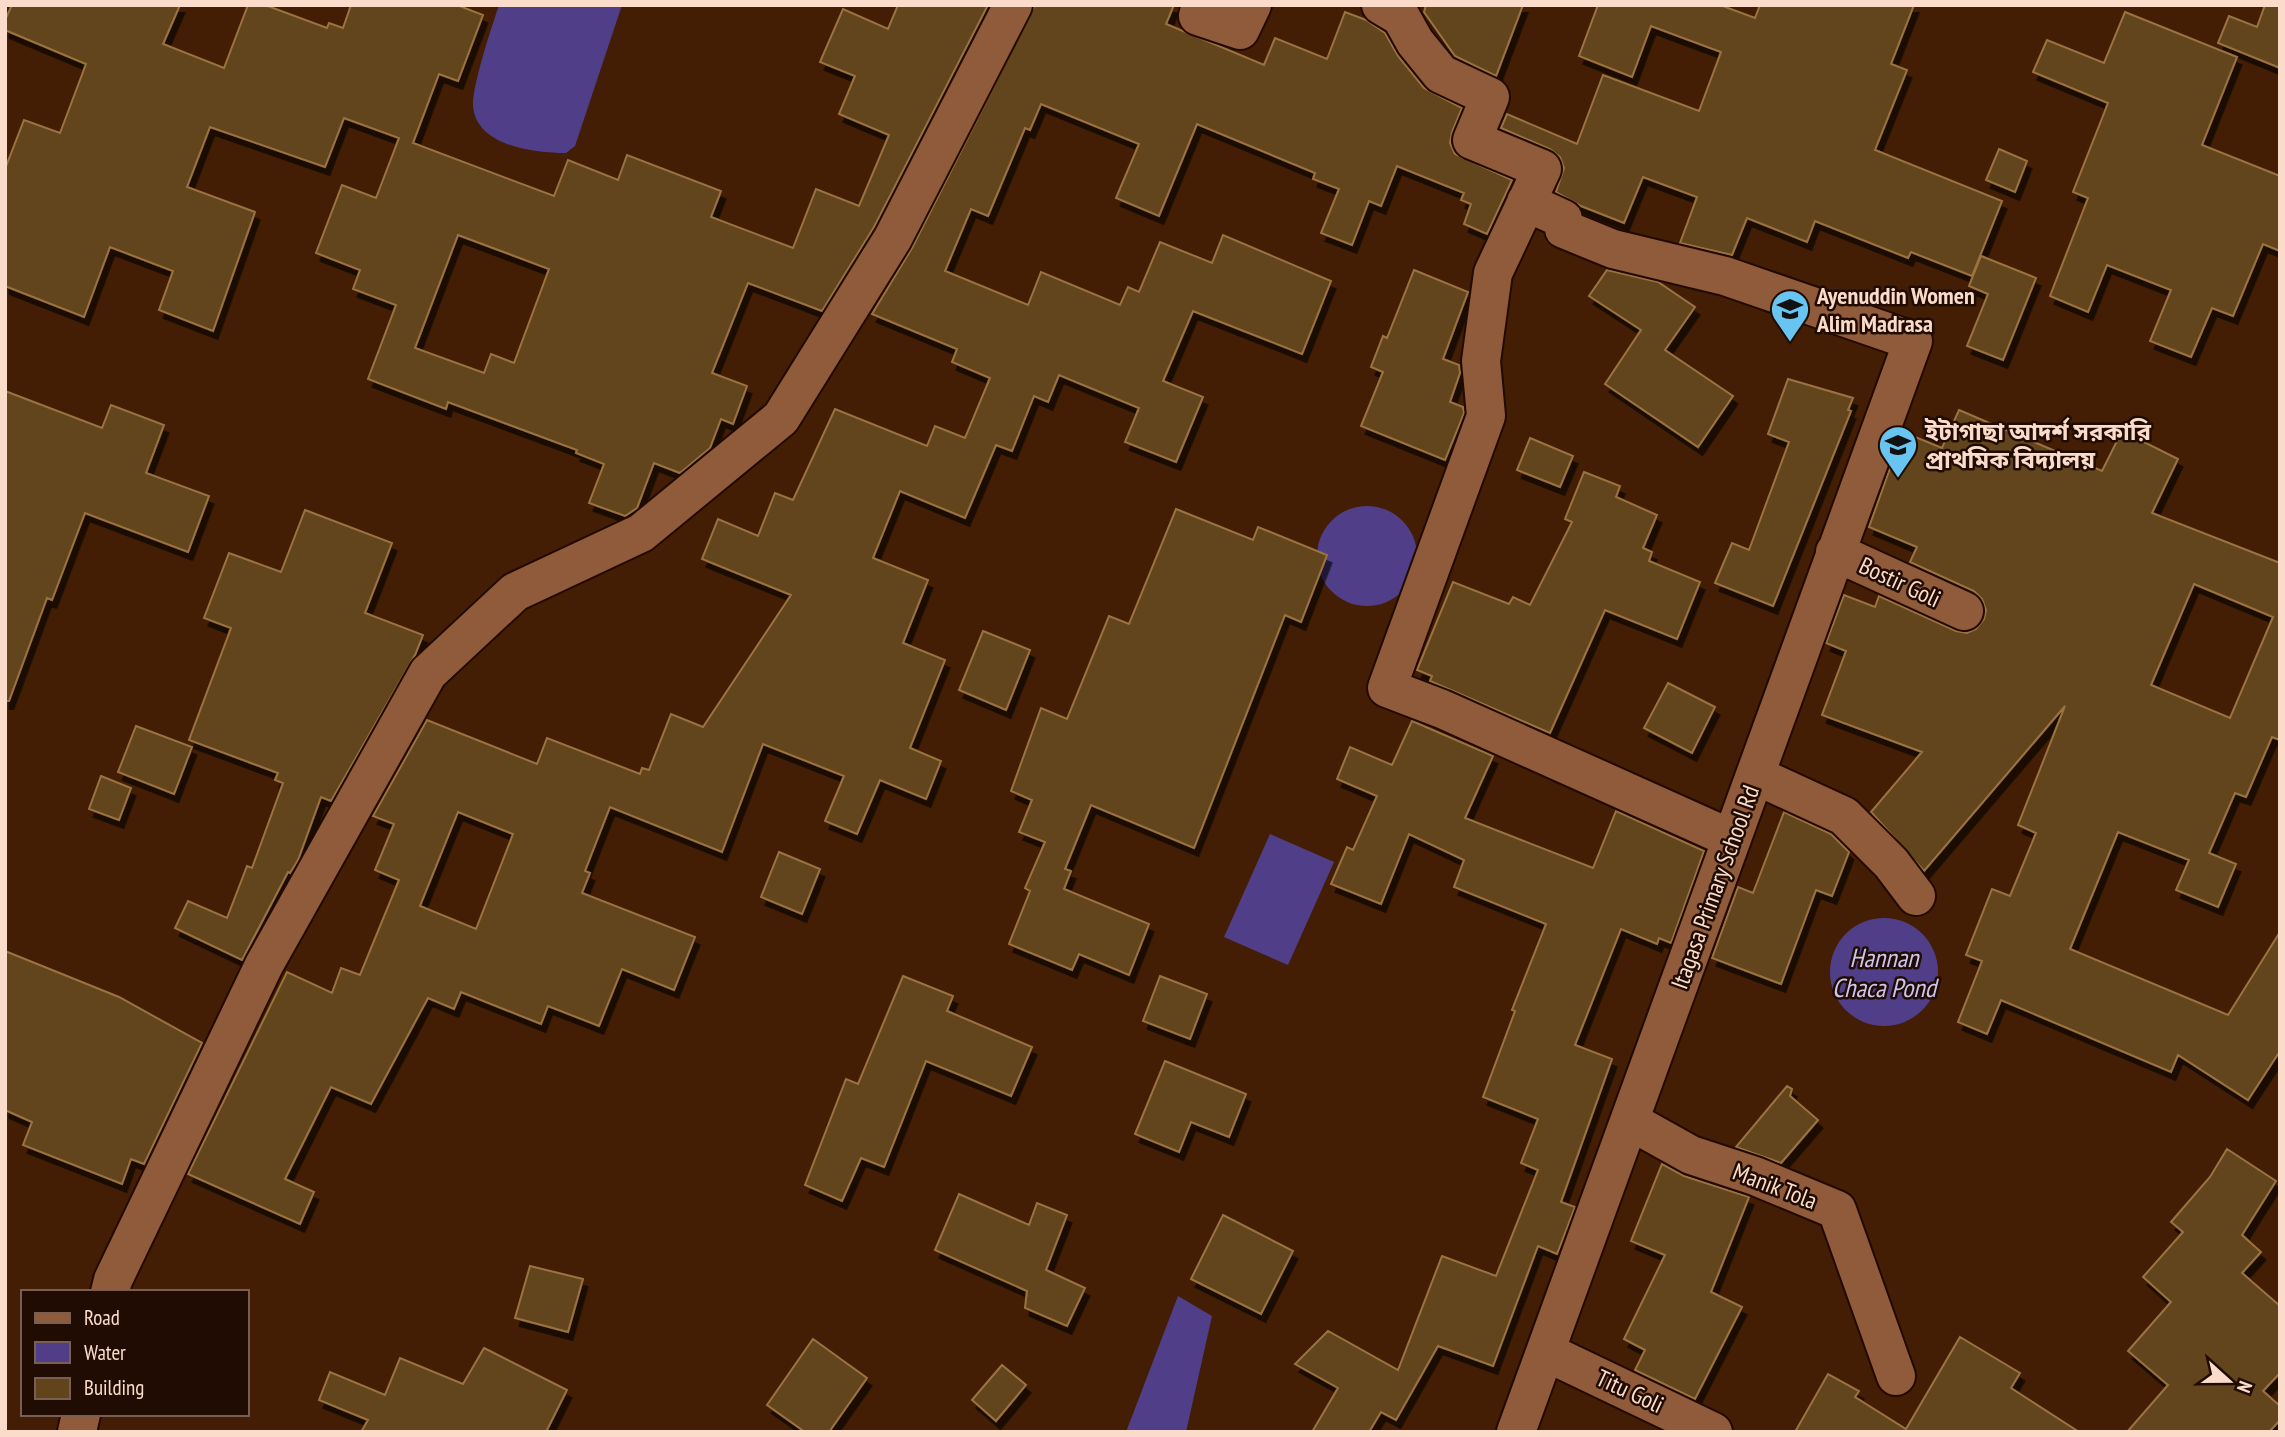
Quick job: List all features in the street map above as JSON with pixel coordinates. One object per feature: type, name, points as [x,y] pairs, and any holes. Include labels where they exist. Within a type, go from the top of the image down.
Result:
[{"type":"street","points":[[111,1290],[264,965],[428,673],[515,592],[641,533],[781,418],[893,238],[1013,5]]},
{"type":"street","points":[[1201,5],[1198,16],[1240,30],[1252,5]]},
{"type":"street","points":[[1381,5],[1401,17],[1441,74],[1490,97],[1472,139],[1542,169],[1493,273],[1480,361],[1486,416],[1387,688],[1442,709],[1732,839]]},
{"type":"street","name":"Itagasa Primary School Rd","points":[[1516,1432],[1913,341],[1725,276],[1613,249],[1564,229],[1563,219],[1526,202]]},
{"type":"street","name":"Bostir Goli","points":[[1835,552],[1964,611]]},
{"type":"street","points":[[1755,775],[1843,817],[1891,863],[1916,896]]},
{"type":"street","name":"Manik Tola","points":[[1630,1121],[1691,1155],[1755,1176],[1837,1210],[1896,1376]]},
{"type":"street","name":"Titu Goli","points":[[1546,1352],[1713,1432]]},
{"type":"water","points":[[499,5],[622,5],[575,146],[566,153],[523,149],[509,144],[484,130],[477,120],[473,106],[476,85]]},
{"type":"water","points":[[1367,506],[1386,510],[1402,521],[1413,537],[1417,556],[1413,575],[1402,591],[1386,602],[1367,606],[1348,602],[1332,591],[1321,575],[1317,556],[1321,537],[1332,521],[1348,510]]},
{"type":"water","points":[[1270,834],[1334,862],[1288,965],[1224,937]]},
{"type":"water","name":"Hannan Chaca Pond","points":[[1884,918],[1905,922],[1922,934],[1934,951],[1938,972],[1934,993],[1922,1010],[1905,1022],[1884,1026],[1863,1022],[1846,1010],[1834,993],[1830,972],[1834,951],[1846,934],[1863,922]]},
{"type":"water","points":[[1178,1296],[1212,1316],[1186,1432],[1126,1432]]},
{"type":"building","points":[[12,5],[180,5],[163,44],[224,68],[248,5],[265,5],[327,28],[329,23],[343,28],[351,5],[457,5],[483,15],[458,81],[439,74],[413,143],[554,196],[568,160],[618,180],[627,155],[721,191],[711,217],[793,248],[816,189],[859,206],[889,135],[839,114],[855,76],[820,62],[843,9],[888,29],[898,5],[988,5],[874,227],[822,311],[748,283],[712,373],[747,386],[733,424],[721,419],[710,448],[680,473],[654,463],[637,508],[625,516],[589,503],[604,464],[576,453],[577,450],[448,402],[446,409],[368,379],[396,305],[353,289],[360,270],[316,253],[342,185],[376,198],[399,138],[344,118],[325,167],[210,127],[187,187],[255,212],[213,331],[159,310],[173,271],[110,247],[84,317],[5,286],[5,169],[24,120],[60,133],[86,64],[5,30],[5,20]],"holes":[[[458,235],[549,269],[514,363],[491,354],[484,373],[415,348]]]},
{"type":"building","points":[[1035,5],[1174,5],[1166,24],[1264,65],[1275,38],[1327,59],[1345,12],[1366,20],[1385,33],[1398,56],[1424,88],[1462,108],[1450,143],[1455,154],[1512,180],[1487,234],[1464,224],[1471,204],[1461,200],[1464,193],[1397,166],[1381,206],[1369,201],[1352,245],[1321,233],[1339,189],[1313,179],[1315,173],[1197,124],[1159,216],[1116,198],[1139,144],[1041,104],[1030,130],[1025,128],[988,216],[971,209],[945,271],[1028,305],[1041,272],[1120,305],[1128,287],[1139,292],[1160,242],[1212,263],[1223,235],[1331,281],[1302,354],[1193,311],[1163,381],[1203,397],[1176,462],[1125,442],[1139,408],[1059,375],[1048,402],[1034,396],[1012,451],[996,445],[965,518],[900,491],[873,558],[928,580],[903,643],[945,660],[910,748],[941,761],[926,799],[880,780],[857,834],[825,821],[844,776],[763,744],[722,852],[610,807],[585,871],[590,873],[582,893],[695,937],[674,990],[622,969],[599,1026],[548,1006],[541,1024],[461,992],[454,1009],[428,998],[371,1104],[331,1087],[285,1179],[314,1192],[300,1224],[188,1174],[287,972],[332,993],[341,968],[360,975],[399,880],[375,870],[394,824],[373,816],[427,720],[537,764],[547,738],[640,774],[642,768],[649,770],[671,714],[703,727],[791,595],[702,559],[718,519],[758,536],[775,493],[793,500],[835,409],[927,446],[935,426],[965,438],[990,378],[952,362],[957,349],[872,314],[912,248]],"holes":[[[458,812],[513,834],[476,929],[420,906]]]},
{"type":"building","points":[[1426,5],[1523,5],[1496,76],[1455,56],[1424,12]]},
{"type":"building","points":[[1598,5],[1720,5],[1755,18],[1760,5],[1914,5],[1891,64],[1907,70],[1875,150],[2002,201],[1972,276],[1911,252],[1908,258],[1815,221],[1807,242],[1747,218],[1732,255],[1680,243],[1697,197],[1643,177],[1624,223],[1581,206],[1556,192],[1564,168],[1560,157],[1550,149],[1501,128],[1507,114],[1577,144],[1603,75],[1699,111],[1721,52],[1651,26],[1632,77],[1579,56]]},
{"type":"building","points":[[2265,5],[2280,5],[2280,68],[2218,43],[2229,16],[2257,27]]},
{"type":"building","points":[[2125,12],[2237,57],[2202,145],[2280,176],[2280,251],[2263,244],[2233,316],[2212,308],[2191,357],[2150,341],[2171,290],[2107,265],[2088,312],[2050,296],[2088,198],[2073,192],[2108,103],[2033,72],[2047,40],[2104,63]]},
{"type":"building","points":[[1999,149],[2027,161],[2015,192],[1986,180]]},
{"type":"building","points":[[1981,256],[2036,278],[2003,360],[1967,346],[1988,294],[1969,286]]},
{"type":"building","points":[[1414,270],[1468,292],[1443,359],[1459,365],[1460,373],[1450,402],[1463,407],[1464,413],[1445,460],[1361,426],[1383,372],[1371,367],[1383,336],[1387,338]]},
{"type":"building","points":[[1607,270],[1658,282],[1695,307],[1665,350],[1733,396],[1698,447],[1605,384],[1641,330],[1589,296]]},
{"type":"building","points":[[1788,379],[1853,398],[1848,410],[1851,411],[1773,606],[1715,583],[1732,543],[1749,550],[1789,442],[1768,434]]},
{"type":"building","points":[[5,391],[102,428],[111,405],[164,425],[146,473],[209,496],[188,552],[85,513],[52,600],[47,598],[9,701],[5,701]]},
{"type":"building","points":[[1959,410],[2102,471],[2122,431],[2178,459],[2152,513],[2280,563],[2280,740],[2272,737],[2246,797],[2235,793],[2209,853],[2236,864],[2218,907],[2176,890],[2189,860],[2118,832],[2070,949],[2228,1015],[2280,932],[2280,1051],[2248,1100],[2178,1055],[2171,1072],[2001,1000],[1987,1034],[1958,1022],[1982,961],[1966,955],[1992,889],[2010,896],[2036,833],[2018,825],[2065,706],[1924,871],[1871,812],[1922,752],[1822,715],[1846,651],[1826,643],[1844,595],[1875,607],[1879,596],[1956,631],[1967,633],[1976,629],[1984,619],[1986,610],[1982,599],[1974,591],[1910,562],[1917,547],[1869,527],[1903,432],[1942,448]],"holes":[[[2194,584],[2273,617],[2230,718],[2151,685]]]},
{"type":"building","points":[[1530,438],[1573,456],[1560,487],[1517,470]]},
{"type":"building","points":[[1584,472],[1620,486],[1616,497],[1657,515],[1643,548],[1652,552],[1649,561],[1700,582],[1677,639],[1605,610],[1550,733],[1430,681],[1432,676],[1417,670],[1453,582],[1509,604],[1513,597],[1530,605],[1572,522],[1565,519]]},
{"type":"building","points":[[1176,509],[1253,540],[1258,527],[1327,555],[1301,622],[1285,615],[1194,848],[1091,805],[1065,869],[1071,871],[1064,889],[1149,924],[1129,975],[1079,954],[1072,970],[1009,944],[1030,891],[1025,888],[1045,842],[1019,832],[1032,800],[1011,791],[1041,708],[1067,719],[1109,616],[1129,624]]},
{"type":"building","points":[[305,510],[392,543],[365,613],[423,635],[415,655],[331,801],[321,797],[298,860],[290,873],[288,872],[242,960],[175,928],[188,901],[227,918],[247,866],[252,868],[283,783],[275,780],[278,773],[189,740],[231,628],[204,618],[229,553],[281,572]]},
{"type":"building","points":[[983,631],[1030,650],[1006,710],[959,690]]},
{"type":"building","points":[[1668,683],[1715,707],[1692,753],[1644,728]]},
{"type":"building","points":[[1412,721],[1493,756],[1465,818],[1593,868],[1616,811],[1704,851],[1671,943],[1659,938],[1657,944],[1621,929],[1575,1045],[1612,1059],[1561,1202],[1575,1207],[1557,1254],[1538,1246],[1493,1366],[1438,1346],[1396,1420],[1381,1412],[1369,1432],[1312,1432],[1338,1388],[1295,1364],[1328,1331],[1398,1370],[1442,1256],[1496,1276],[1538,1170],[1521,1163],[1538,1119],[1483,1097],[1515,1011],[1512,1010],[1546,924],[1454,887],[1464,860],[1409,834],[1381,904],[1331,884],[1347,847],[1353,850],[1377,796],[1337,779],[1350,747],[1392,765]]},
{"type":"building","points":[[136,726],[192,747],[174,794],[118,772]]},
{"type":"building","points":[[101,776],[131,788],[119,820],[89,809]]},
{"type":"building","points":[[1784,812],[1831,834],[1849,852],[1832,896],[1816,890],[1781,984],[1712,958],[1738,887],[1753,893]]},
{"type":"building","points":[[779,852],[820,869],[802,914],[761,897]]},
{"type":"building","points":[[5,951],[119,997],[202,1043],[144,1164],[131,1159],[122,1184],[23,1145],[32,1122],[5,1110]]},
{"type":"building","points":[[903,976],[953,996],[947,1011],[1032,1047],[1011,1096],[926,1061],[884,1167],[861,1158],[842,1201],[805,1185],[846,1079],[858,1084]]},
{"type":"building","points":[[1160,976],[1207,994],[1190,1039],[1143,1021]]},
{"type":"building","points":[[1165,1061],[1246,1094],[1229,1137],[1191,1122],[1179,1152],[1135,1134]]},
{"type":"building","points":[[1787,1086],[1792,1089],[1790,1096],[1818,1120],[1781,1163],[1736,1147]]},
{"type":"building","points":[[2227,1149],[2276,1181],[2242,1235],[2261,1252],[2242,1273],[2280,1306],[2280,1373],[2263,1391],[2280,1406],[2280,1420],[2269,1432],[2127,1432],[2168,1385],[2128,1351],[2171,1302],[2143,1277],[2183,1232],[2171,1222],[2210,1177]]},
{"type":"building","points":[[1662,1164],[1684,1176],[1749,1197],[1711,1292],[1742,1307],[1695,1399],[1635,1370],[1645,1350],[1624,1339],[1665,1255],[1631,1241]]},
{"type":"building","points":[[959,1194],[1029,1225],[1037,1203],[1067,1215],[1046,1270],[1085,1288],[1067,1326],[1025,1308],[1027,1291],[935,1250]]},
{"type":"building","points":[[1223,1215],[1293,1251],[1261,1314],[1191,1279]]},
{"type":"building","points":[[530,1266],[583,1279],[568,1332],[515,1318]]},
{"type":"building","points":[[1960,1337],[2020,1373],[2011,1388],[2079,1432],[1795,1432],[1828,1374],[1859,1391],[1855,1397],[1906,1429]]},
{"type":"building","points":[[813,1339],[867,1378],[829,1432],[805,1432],[767,1405]]},
{"type":"building","points":[[484,1348],[567,1390],[546,1432],[361,1432],[368,1420],[319,1400],[330,1372],[385,1395],[400,1358],[463,1384]]},
{"type":"building","points":[[1002,1365],[1026,1385],[996,1421],[972,1400]]},
{"type":"place","name":"Ayenuddin Women Alim Madrasa","points":[[1790,343]]},
{"type":"place","name":"ইটাগাছা আদর্শ সরকারি প্রাথমিক বিদ্যালয়","points":[[1898,479]]}]
